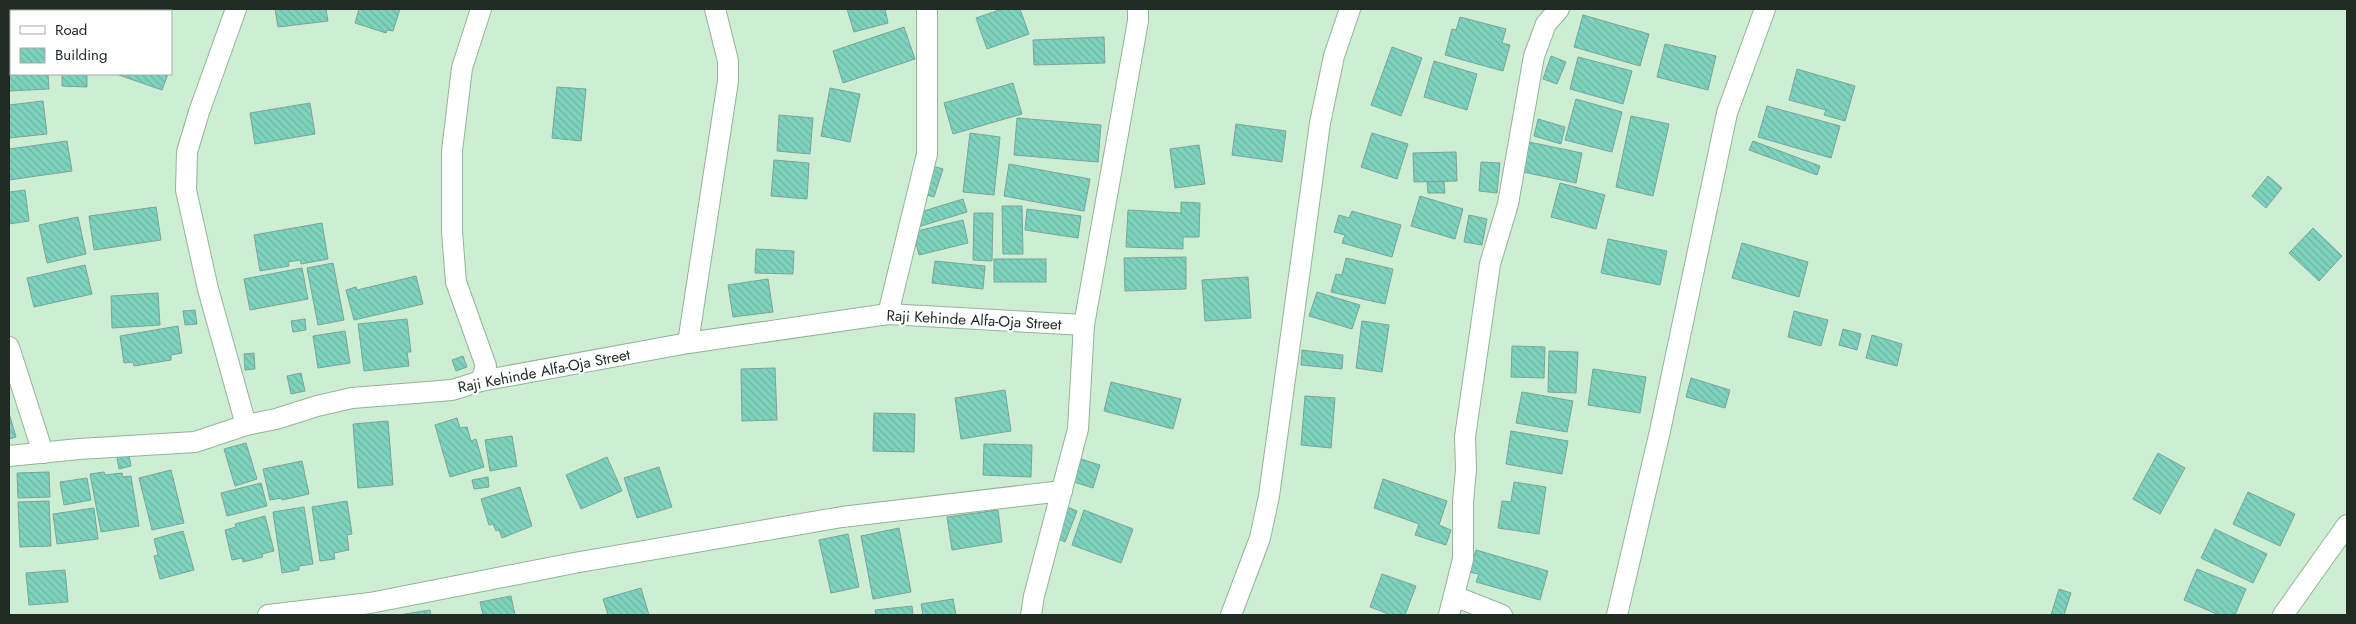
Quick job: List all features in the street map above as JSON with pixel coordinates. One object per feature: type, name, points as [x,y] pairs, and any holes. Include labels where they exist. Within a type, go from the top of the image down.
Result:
[{"type":"street","points":[[236,9],[192,136],[188,152],[186,190],[208,289],[246,425]]},
{"type":"street","points":[[481,9],[462,68],[452,151],[452,232],[456,282],[486,366],[481,381]]},
{"type":"street","points":[[688,343],[728,81],[728,61],[715,9]]},
{"type":"street","points":[[888,314],[926,154],[927,9]]},
{"type":"street","points":[[1031,615],[1034,596],[1078,429],[1084,325],[1138,21],[1138,9]]},
{"type":"street","points":[[1230,615],[1260,538],[1269,496],[1320,123],[1334,56],[1350,9]]},
{"type":"street","points":[[1449,615],[1463,559],[1463,502],[1466,469],[1464,437],[1490,264],[1508,204],[1534,56],[1546,24],[1559,9]]},
{"type":"street","points":[[1617,615],[1660,431],[1727,113],[1765,9]]},
{"type":"street","name":"Raji Kehinde Alfa-Oja Street","points":[[9,456],[195,442],[246,425],[276,420],[317,406],[352,398],[452,390],[481,381],[688,343],[888,314],[1084,325]]},
{"type":"street","points":[[9,346],[43,453]]},
{"type":"street","points":[[268,615],[370,603],[574,563],[842,517],[1062,491]]},
{"type":"street","points":[[2283,615],[2347,525]]},
{"type":"street","points":[[1454,596],[1502,615]]},
{"type":"building","points":[[275,9],[326,9],[328,21],[278,27]]},
{"type":"building","points":[[359,9],[400,9],[393,31],[387,30],[386,33],[355,23]]},
{"type":"building","points":[[847,9],[885,9],[888,23],[854,32]]},
{"type":"building","points":[[1002,9],[1020,9],[1029,34],[987,49],[976,18]]},
{"type":"building","points":[[1583,15],[1649,34],[1640,66],[1574,47]]},
{"type":"building","points":[[1460,17],[1506,29],[1502,43],[1510,45],[1503,71],[1445,55],[1452,29],[1456,30]]},
{"type":"building","points":[[904,27],[915,59],[843,83],[833,51]]},
{"type":"building","points":[[1104,37],[1105,63],[1034,65],[1033,40]]},
{"type":"building","points":[[1665,44],[1716,56],[1708,90],[1657,77]]},
{"type":"building","points":[[1392,47],[1422,58],[1401,116],[1371,105]]},
{"type":"building","points":[[1551,56],[1566,62],[1557,84],[1543,79]]},
{"type":"building","points":[[1578,57],[1632,71],[1623,104],[1570,89]]},
{"type":"building","points":[[1434,61],[1477,74],[1467,110],[1424,97]]},
{"type":"building","points":[[9,62],[10,75],[48,75],[49,89],[9,91]]},
{"type":"building","points":[[1797,69],[1855,86],[1845,121],[1824,115],[1826,110],[1789,100]]},
{"type":"building","points":[[62,75],[87,75],[87,87],[62,86]]},
{"type":"building","points":[[119,75],[168,75],[162,90]]},
{"type":"building","points":[[1013,83],[1022,114],[953,134],[944,103]]},
{"type":"building","points":[[557,87],[586,89],[581,141],[552,138]]},
{"type":"building","points":[[830,88],[860,94],[850,142],[821,136]]},
{"type":"building","points":[[1576,99],[1622,112],[1612,152],[1565,140]]},
{"type":"building","points":[[43,101],[47,134],[9,138],[9,105]]},
{"type":"building","points":[[310,103],[315,134],[255,144],[250,113]]},
{"type":"building","points":[[1767,106],[1840,126],[1831,158],[1758,137]]},
{"type":"building","points":[[779,115],[813,118],[810,154],[777,151]]},
{"type":"building","points":[[1631,116],[1669,124],[1653,196],[1616,187]]},
{"type":"building","points":[[1017,118],[1101,125],[1098,162],[1014,155]]},
{"type":"building","points":[[1538,119],[1565,127],[1561,144],[1534,136]]},
{"type":"building","points":[[1236,124],[1286,131],[1282,162],[1232,155]]},
{"type":"building","points":[[970,133],[1000,137],[994,195],[963,192]]},
{"type":"building","points":[[1372,133],[1408,144],[1397,179],[1361,167]]},
{"type":"building","points":[[67,141],[72,171],[9,180],[9,149]]},
{"type":"building","points":[[1753,141],[1820,166],[1817,175],[1749,150]]},
{"type":"building","points":[[1529,142],[1582,153],[1576,183],[1523,172]]},
{"type":"building","points":[[1199,145],[1205,184],[1175,188],[1170,149]]},
{"type":"building","points":[[1456,152],[1457,181],[1414,182],[1413,153]]},
{"type":"building","points":[[774,160],[809,163],[807,199],[771,196]]},
{"type":"building","points":[[1481,162],[1500,163],[1497,193],[1479,191]]},
{"type":"building","points":[[1009,164],[1090,179],[1084,211],[1004,196]]},
{"type":"building","points":[[929,165],[943,169],[934,197],[920,193]]},
{"type":"building","points":[[2268,176],[2282,188],[2266,208],[2252,196]]},
{"type":"building","points":[[1444,181],[1445,193],[1428,193],[1427,182]]},
{"type":"building","points":[[1560,183],[1605,195],[1596,229],[1551,217]]},
{"type":"building","points":[[25,190],[29,221],[9,224],[9,192]]},
{"type":"building","points":[[1420,196],[1463,209],[1455,239],[1411,226]]},
{"type":"building","points":[[963,199],[967,212],[918,227],[914,214]]},
{"type":"building","points":[[1181,202],[1200,203],[1199,237],[1183,237],[1183,249],[1126,247],[1128,210],[1181,213]]},
{"type":"building","points":[[1002,206],[1022,206],[1023,254],[1003,254]]},
{"type":"building","points":[[156,207],[161,240],[94,250],[89,216]]},
{"type":"building","points":[[1027,209],[1081,216],[1078,238],[1025,230]]},
{"type":"building","points":[[1352,211],[1401,225],[1392,257],[1342,243],[1345,235],[1334,232],[1339,215],[1349,218]]},
{"type":"building","points":[[974,213],[993,213],[992,261],[973,260]]},
{"type":"building","points":[[1469,215],[1487,219],[1482,245],[1464,242]]},
{"type":"building","points":[[78,217],[86,254],[47,263],[39,225]]},
{"type":"building","points":[[963,220],[968,243],[919,255],[913,232]]},
{"type":"building","points":[[322,223],[328,259],[301,264],[300,260],[288,262],[289,266],[260,271],[254,235]]},
{"type":"building","points":[[2313,228],[2342,256],[2319,281],[2289,253]]},
{"type":"building","points":[[1608,239],[1667,251],[1660,285],[1601,273]]},
{"type":"building","points":[[1742,243],[1808,262],[1799,297],[1732,278]]},
{"type":"building","points":[[756,249],[794,251],[793,274],[755,273]]},
{"type":"building","points":[[1186,257],[1186,289],[1125,291],[1124,258]]},
{"type":"building","points":[[1346,258],[1393,269],[1385,304],[1331,292],[1336,274],[1342,275]]},
{"type":"building","points":[[994,259],[1046,259],[1046,282],[994,282]]},
{"type":"building","points":[[935,261],[985,266],[983,289],[932,283]]},
{"type":"building","points":[[333,263],[344,320],[318,325],[307,268]]},
{"type":"building","points":[[85,265],[92,294],[34,307],[27,278]]},
{"type":"building","points":[[302,268],[308,299],[250,310],[244,279]]},
{"type":"building","points":[[416,276],[423,304],[354,320],[346,290],[356,287],[357,290]]},
{"type":"building","points":[[1248,277],[1251,318],[1205,321],[1202,280]]},
{"type":"building","points":[[768,279],[773,312],[733,317],[728,285]]},
{"type":"building","points":[[1317,292],[1360,305],[1352,329],[1309,316]]},
{"type":"building","points":[[158,293],[160,325],[112,328],[111,296]]},
{"type":"building","points":[[195,310],[197,324],[185,325],[183,311]]},
{"type":"building","points":[[1794,311],[1828,320],[1821,346],[1788,337]]},
{"type":"building","points":[[305,319],[306,330],[293,332],[291,321]]},
{"type":"building","points":[[407,319],[411,352],[407,352],[409,366],[364,371],[358,324]]},
{"type":"building","points":[[1362,321],[1389,325],[1382,372],[1356,368]]},
{"type":"building","points":[[178,326],[182,353],[171,355],[171,360],[134,366],[133,362],[124,363],[120,336]]},
{"type":"building","points":[[1843,329],[1861,334],[1857,350],[1839,345]]},
{"type":"building","points":[[345,331],[350,363],[318,368],[313,336]]},
{"type":"building","points":[[1872,335],[1902,344],[1897,366],[1866,358]]},
{"type":"building","points":[[1512,346],[1545,347],[1544,378],[1511,377]]},
{"type":"building","points":[[1302,350],[1343,355],[1342,369],[1301,365]]},
{"type":"building","points":[[1549,351],[1578,352],[1576,393],[1548,392]]},
{"type":"building","points":[[254,353],[255,369],[245,370],[244,354]]},
{"type":"building","points":[[463,356],[467,367],[456,371],[452,360]]},
{"type":"building","points":[[775,368],[777,420],[742,421],[741,369]]},
{"type":"building","points":[[1593,369],[1646,377],[1640,413],[1588,405]]},
{"type":"building","points":[[301,373],[305,391],[291,394],[287,376]]},
{"type":"building","points":[[1691,378],[1730,390],[1725,408],[1686,397]]},
{"type":"building","points":[[1111,382],[1181,399],[1173,429],[1104,411]]},
{"type":"building","points":[[1005,390],[1011,431],[961,439],[955,398]]},
{"type":"building","points":[[1522,392],[1573,401],[1567,432],[1516,423]]},
{"type":"building","points":[[1305,396],[1335,398],[1331,448],[1301,445]]},
{"type":"building","points":[[9,413],[16,437],[9,439]]},
{"type":"building","points":[[874,413],[915,414],[914,452],[873,451]]},
{"type":"building","points":[[457,418],[460,428],[467,427],[471,441],[476,439],[484,467],[450,477],[435,425]]},
{"type":"building","points":[[388,421],[393,485],[358,488],[353,424]]},
{"type":"building","points":[[1511,431],[1568,441],[1562,474],[1506,464]]},
{"type":"building","points":[[512,436],[517,466],[490,471],[485,440]]},
{"type":"building","points":[[246,443],[257,479],[235,486],[224,449]]},
{"type":"building","points":[[984,444],[1032,445],[1031,477],[983,475]]},
{"type":"building","points":[[128,450],[131,466],[119,469],[116,452]]},
{"type":"building","points":[[2158,453],[2185,468],[2160,514],[2133,499]]},
{"type":"building","points":[[607,457],[622,491],[581,509],[566,475]]},
{"type":"building","points":[[1081,459],[1100,465],[1093,488],[1074,482]]},
{"type":"building","points":[[302,461],[309,494],[282,500],[282,498],[270,500],[263,469]]},
{"type":"building","points":[[659,467],[672,507],[637,518],[624,478]]},
{"type":"building","points":[[171,470],[184,523],[152,530],[139,478]]},
{"type":"building","points":[[49,472],[50,497],[18,498],[17,473]]},
{"type":"building","points":[[104,472],[105,475],[122,473],[123,477],[131,476],[139,526],[101,532],[90,474]]},
{"type":"building","points":[[488,477],[489,487],[474,489],[472,480]]},
{"type":"building","points":[[87,478],[91,500],[64,505],[60,482]]},
{"type":"building","points":[[1383,479],[1447,501],[1439,525],[1451,530],[1446,545],[1415,535],[1419,524],[1374,508]]},
{"type":"building","points":[[1514,482],[1546,487],[1539,534],[1498,528],[1502,501],[1511,502]]},
{"type":"building","points":[[261,483],[267,506],[227,516],[221,493]]},
{"type":"building","points":[[520,487],[532,526],[502,538],[499,530],[496,531],[493,524],[489,525],[481,499]]},
{"type":"building","points":[[2248,492],[2295,514],[2280,546],[2233,524]]},
{"type":"building","points":[[49,501],[51,546],[20,547],[18,502]]},
{"type":"building","points":[[347,501],[352,534],[347,535],[349,550],[334,553],[335,559],[320,561],[312,507]]},
{"type":"building","points":[[1063,505],[1077,511],[1065,542],[1051,536]]},
{"type":"building","points":[[304,507],[313,564],[299,566],[299,570],[282,573],[273,512]]},
{"type":"building","points":[[94,508],[98,539],[57,544],[53,514]]},
{"type":"building","points":[[998,510],[1002,542],[952,550],[947,517]]},
{"type":"building","points":[[1084,510],[1133,529],[1121,563],[1072,545]]},
{"type":"building","points":[[265,516],[274,551],[262,554],[263,557],[243,562],[242,558],[232,560],[225,530],[236,527],[235,524]]},
{"type":"building","points":[[899,528],[911,592],[873,599],[861,536]]},
{"type":"building","points":[[2215,529],[2267,554],[2253,583],[2201,558]]},
{"type":"building","points":[[183,531],[194,570],[160,579],[154,556],[158,555],[154,539]]},
{"type":"building","points":[[848,534],[859,587],[831,593],[819,540]]},
{"type":"building","points":[[1476,550],[1548,571],[1540,600],[1476,582],[1479,574],[1469,572]]},
{"type":"building","points":[[2197,569],[2246,589],[2235,615],[2219,615],[2184,600]]},
{"type":"building","points":[[65,570],[68,602],[29,605],[26,573]]},
{"type":"building","points":[[1382,574],[1416,586],[1405,615],[1391,615],[1370,607]]},
{"type":"building","points":[[641,588],[649,615],[608,615],[603,599]]},
{"type":"building","points":[[2059,589],[2071,593],[2064,615],[2051,615]]},
{"type":"building","points":[[511,596],[515,615],[483,615],[480,602]]},
{"type":"building","points":[[953,599],[956,615],[923,615],[921,604]]},
{"type":"building","points":[[912,606],[913,615],[876,615],[875,610]]},
{"type":"building","points":[[430,610],[431,615],[399,615]]}]
